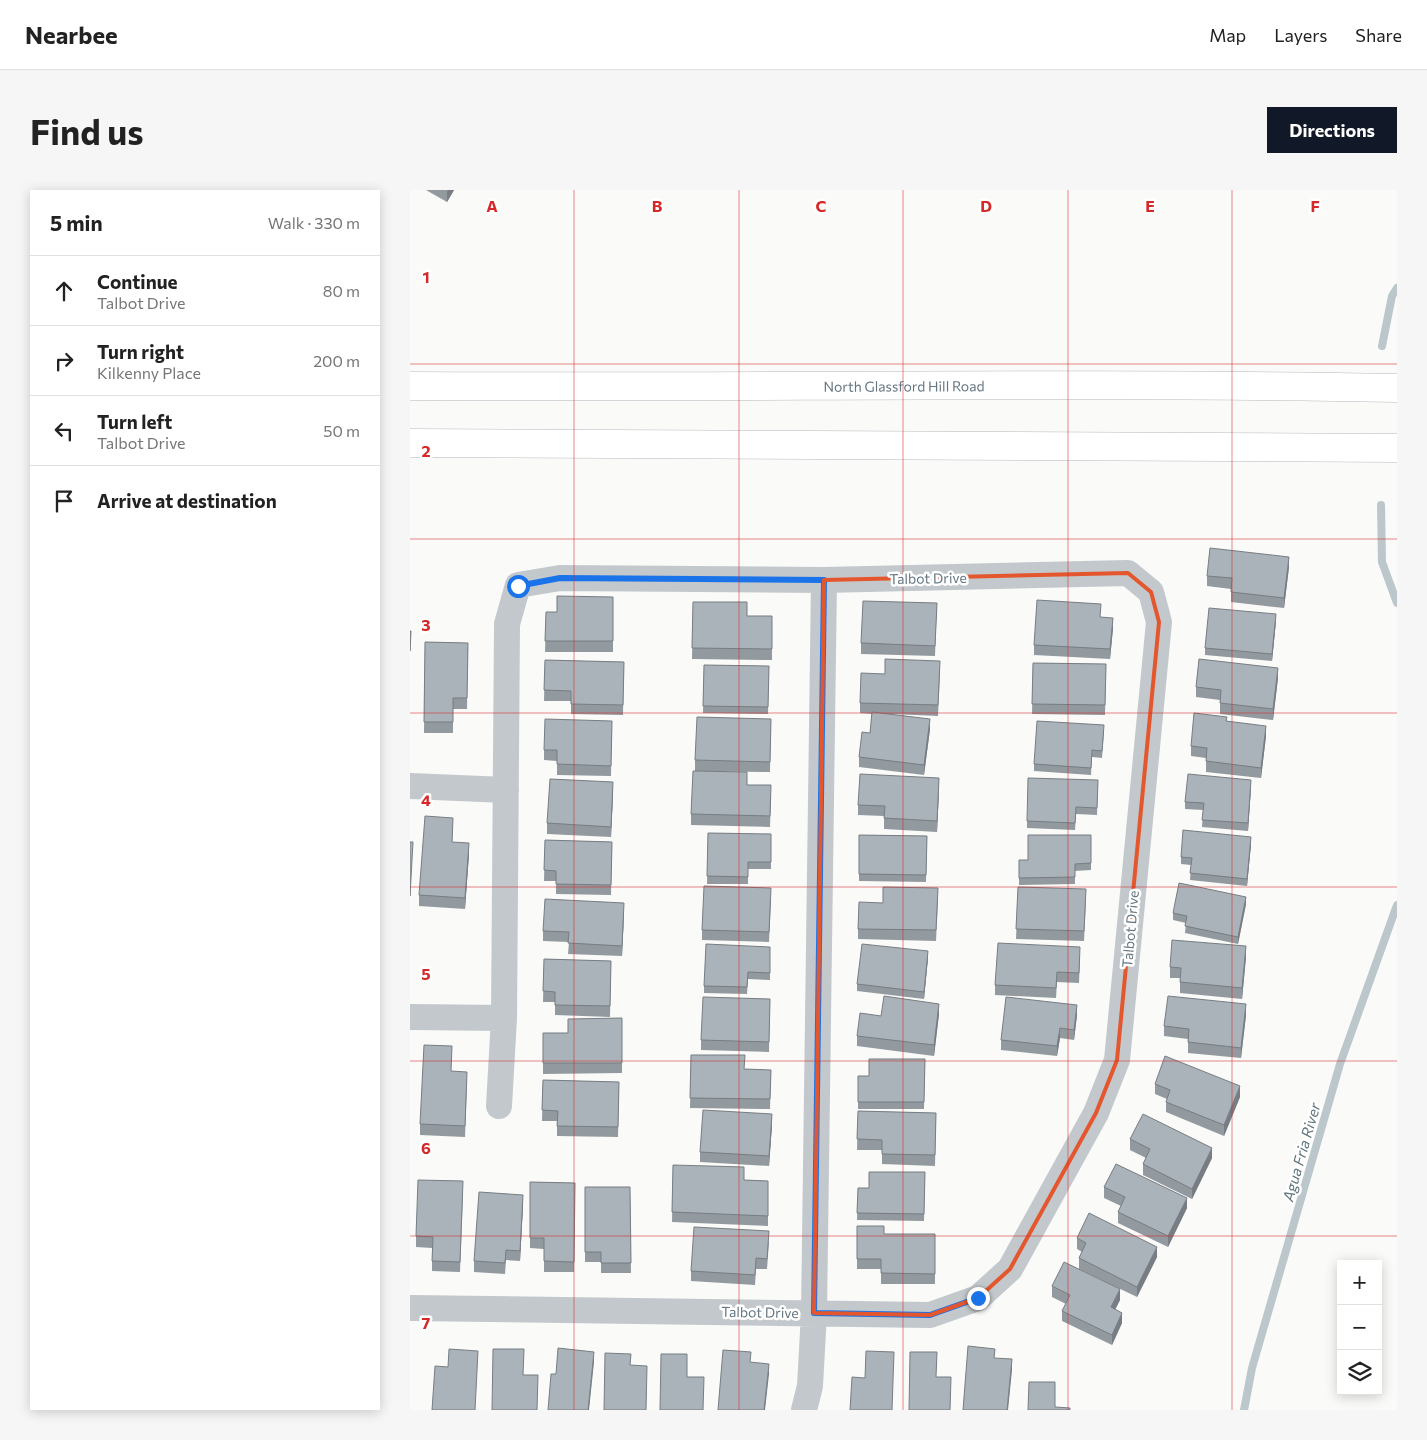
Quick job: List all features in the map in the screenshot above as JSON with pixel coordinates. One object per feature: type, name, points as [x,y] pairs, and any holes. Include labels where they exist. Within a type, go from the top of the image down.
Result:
[{"type":"main road","name":"North Glassford Hill Road","points":[[410,386],[1044,385],[1397,388]]},
{"type":"main road","points":[[410,442],[1397,448]]},
{"type":"street","name":"Talbot Drive","points":[[410,1308],[930,1315],[978,1298],[1010,1269],[1096,1113],[1117,1060],[1159,622],[1151,592],[1128,573],[824,580],[560,578],[518,586],[507,624],[506,790]]},
{"type":"street","points":[[804,1410],[810,1386],[814,1313],[824,580]]},
{"type":"street","points":[[410,786],[506,790],[504,1018],[499,1106]]},
{"type":"street","points":[[410,1017],[504,1018]]},
{"type":"highlighted area","points":[[1128,573],[1151,592],[1159,622],[1117,1060],[1096,1113],[1010,1269],[978,1298],[930,1315],[814,1313],[824,580]]},
{"type":"building","points":[[1210,548],[1289,557],[1284,598],[1231,592],[1232,578],[1207,576]]},
{"type":"building","points":[[557,596],[613,597],[613,641],[545,641],[546,612],[557,612]]},
{"type":"building","points":[[1037,600],[1101,604],[1100,617],[1113,618],[1110,649],[1034,645]]},
{"type":"building","points":[[863,601],[937,603],[935,646],[861,643]]},
{"type":"building","points":[[693,602],[747,602],[747,616],[772,616],[772,649],[692,648]]},
{"type":"building","points":[[1209,608],[1276,614],[1272,654],[1205,648]]},
{"type":"building","points":[[425,642],[468,643],[467,698],[453,698],[453,722],[424,722]]},
{"type":"building","points":[[885,659],[940,661],[938,705],[860,703],[861,673],[885,674]]},
{"type":"building","points":[[1199,659],[1278,668],[1273,709],[1220,703],[1221,690],[1196,687]]},
{"type":"building","points":[[545,660],[624,662],[623,705],[571,704],[571,691],[544,690]]},
{"type":"building","points":[[1033,663],[1106,664],[1105,705],[1032,704]]},
{"type":"building","points":[[704,665],[769,666],[768,707],[703,706]]},
{"type":"building","points":[[872,712],[930,719],[924,765],[859,757],[862,732],[870,733]]},
{"type":"building","points":[[1194,713],[1227,717],[1226,721],[1266,726],[1261,768],[1206,761],[1207,748],[1191,746]]},
{"type":"building","points":[[697,717],[771,719],[770,762],[695,760]]},
{"type":"building","points":[[545,719],[612,721],[611,766],[557,764],[557,750],[544,750]]},
{"type":"building","points":[[1037,721],[1104,725],[1102,751],[1092,750],[1091,768],[1034,764]]},
{"type":"building","points":[[693,771],[747,772],[747,785],[771,785],[770,816],[691,814]]},
{"type":"building","points":[[860,774],[939,778],[937,821],[884,818],[885,806],[858,805]]},
{"type":"building","points":[[1188,774],[1251,780],[1248,823],[1202,820],[1204,803],[1185,802]]},
{"type":"building","points":[[1028,778],[1098,780],[1097,808],[1076,807],[1075,823],[1027,821]]},
{"type":"building","points":[[550,779],[613,782],[611,827],[547,823]]},
{"type":"building","points":[[425,816],[453,818],[452,842],[469,843],[465,898],[419,895]]},
{"type":"building","points":[[1183,830],[1251,837],[1247,879],[1190,873],[1192,858],[1181,857]]},
{"type":"building","points":[[708,833],[771,834],[771,862],[748,862],[748,877],[707,876]]},
{"type":"building","points":[[859,835],[927,836],[926,875],[859,874]]},
{"type":"building","points":[[1028,835],[1091,835],[1091,863],[1075,864],[1075,877],[1019,878],[1019,860],[1028,860]]},
{"type":"building","points":[[545,840],[612,842],[611,885],[556,884],[556,871],[544,870]]},
{"type":"building","points":[[410,842],[413,842],[410,896]]},
{"type":"building","points":[[1179,883],[1246,897],[1238,937],[1185,926],[1187,916],[1173,913]]},
{"type":"building","points":[[704,886],[771,888],[769,932],[702,930]]},
{"type":"building","points":[[883,887],[938,888],[936,930],[858,929],[859,902],[883,903]]},
{"type":"building","points":[[1018,887],[1086,889],[1084,931],[1016,929]]},
{"type":"building","points":[[545,899],[624,903],[622,946],[568,943],[569,932],[543,931]]},
{"type":"building","points":[[1172,940],[1246,946],[1242,988],[1180,982],[1181,968],[1170,967]]},
{"type":"building","points":[[998,943],[1080,947],[1079,973],[1057,972],[1056,988],[995,985]]},
{"type":"building","points":[[706,944],[770,947],[770,973],[748,972],[747,987],[704,986]]},
{"type":"building","points":[[862,944],[928,951],[924,992],[857,984]]},
{"type":"building","points":[[544,959],[611,961],[610,1006],[555,1005],[555,992],[543,991]]},
{"type":"building","points":[[884,996],[939,1004],[934,1045],[857,1036],[860,1013],[881,1016]]},
{"type":"building","points":[[1168,996],[1246,1004],[1241,1048],[1188,1042],[1189,1029],[1164,1026]]},
{"type":"building","points":[[703,997],[770,999],[769,1042],[701,1040]]},
{"type":"building","points":[[1006,997],[1077,1005],[1074,1030],[1060,1028],[1057,1046],[1001,1040]]},
{"type":"building","points":[[622,1018],[622,1063],[543,1063],[543,1033],[568,1033],[568,1019]]},
{"type":"building","points":[[424,1045],[452,1046],[451,1071],[467,1072],[465,1126],[420,1124]]},
{"type":"building","points":[[691,1055],[745,1055],[744,1069],[771,1070],[770,1099],[690,1098]]},
{"type":"building","points":[[1165,1056],[1240,1086],[1224,1125],[1166,1102],[1170,1090],[1155,1084]]},
{"type":"building","points":[[869,1059],[925,1059],[924,1102],[858,1102],[858,1076],[869,1076]]},
{"type":"building","points":[[543,1080],[619,1082],[618,1127],[557,1126],[558,1111],[542,1110]]},
{"type":"building","points":[[703,1110],[772,1114],[769,1156],[700,1152]]},
{"type":"building","points":[[858,1111],[936,1113],[935,1155],[882,1154],[882,1140],[857,1139]]},
{"type":"building","points":[[1143,1114],[1212,1148],[1192,1189],[1143,1164],[1150,1149],[1130,1139]]},
{"type":"building","points":[[1116,1164],[1187,1198],[1168,1236],[1118,1212],[1125,1197],[1104,1187]]},
{"type":"building","points":[[673,1165],[744,1167],[744,1180],[768,1181],[768,1216],[672,1212]]},
{"type":"building","points":[[869,1172],[925,1172],[924,1214],[857,1213],[858,1188],[869,1188]]},
{"type":"building","points":[[418,1180],[463,1181],[460,1262],[432,1261],[433,1237],[416,1236]]},
{"type":"building","points":[[530,1182],[575,1183],[574,1262],[544,1261],[544,1238],[530,1238]]},
{"type":"building","points":[[585,1187],[630,1187],[631,1263],[601,1263],[601,1252],[585,1252]]},
{"type":"building","points":[[479,1192],[523,1195],[520,1251],[506,1250],[505,1263],[474,1261]]},
{"type":"building","points":[[1089,1213],[1157,1247],[1137,1287],[1079,1258],[1086,1243],[1077,1238]]},
{"type":"building","points":[[857,1226],[884,1226],[884,1234],[935,1234],[935,1274],[881,1273],[881,1259],[857,1259]]},
{"type":"building","points":[[694,1227],[769,1231],[767,1259],[756,1258],[755,1275],[691,1271]]},
{"type":"building","points":[[1064,1262],[1120,1289],[1111,1307],[1122,1313],[1112,1335],[1062,1311],[1070,1295],[1052,1286]]},
{"type":"building","points":[[968,1346],[995,1349],[994,1358],[1012,1359],[1007,1410],[963,1410]]},
{"type":"building","points":[[558,1348],[594,1352],[588,1410],[548,1410],[551,1374],[556,1374]]},
{"type":"building","points":[[449,1349],[478,1351],[475,1410],[432,1410],[435,1366],[448,1367]]},
{"type":"building","points":[[493,1349],[524,1349],[523,1375],[538,1375],[537,1410],[492,1410]]},
{"type":"building","points":[[723,1350],[751,1352],[750,1362],[769,1364],[764,1410],[718,1410]]},
{"type":"building","points":[[866,1351],[894,1352],[892,1410],[850,1410],[852,1377],[865,1378]]},
{"type":"building","points":[[910,1352],[937,1352],[936,1377],[951,1377],[950,1410],[909,1410]]},
{"type":"building","points":[[605,1353],[631,1354],[630,1365],[647,1366],[646,1410],[604,1410]]},
{"type":"building","points":[[661,1354],[687,1354],[687,1377],[704,1377],[703,1410],[660,1410]]},
{"type":"building","points":[[1029,1382],[1055,1382],[1055,1407],[1070,1408],[1070,1410],[1028,1410]]},
{"type":"waterway","name":"Agua Fria River","points":[[1382,346],[1392,296],[1397,288]]},
{"type":"waterway","name":"Agua Fria River","points":[[1381,505],[1382,562],[1397,603]]},
{"type":"waterway","name":"Agua Fria River","points":[[1244,1410],[1252,1368],[1340,1064],[1397,905]]},
{"type":"route","points":[[518,586],[560,578],[824,580],[814,1313],[930,1315],[978,1298]]}]
